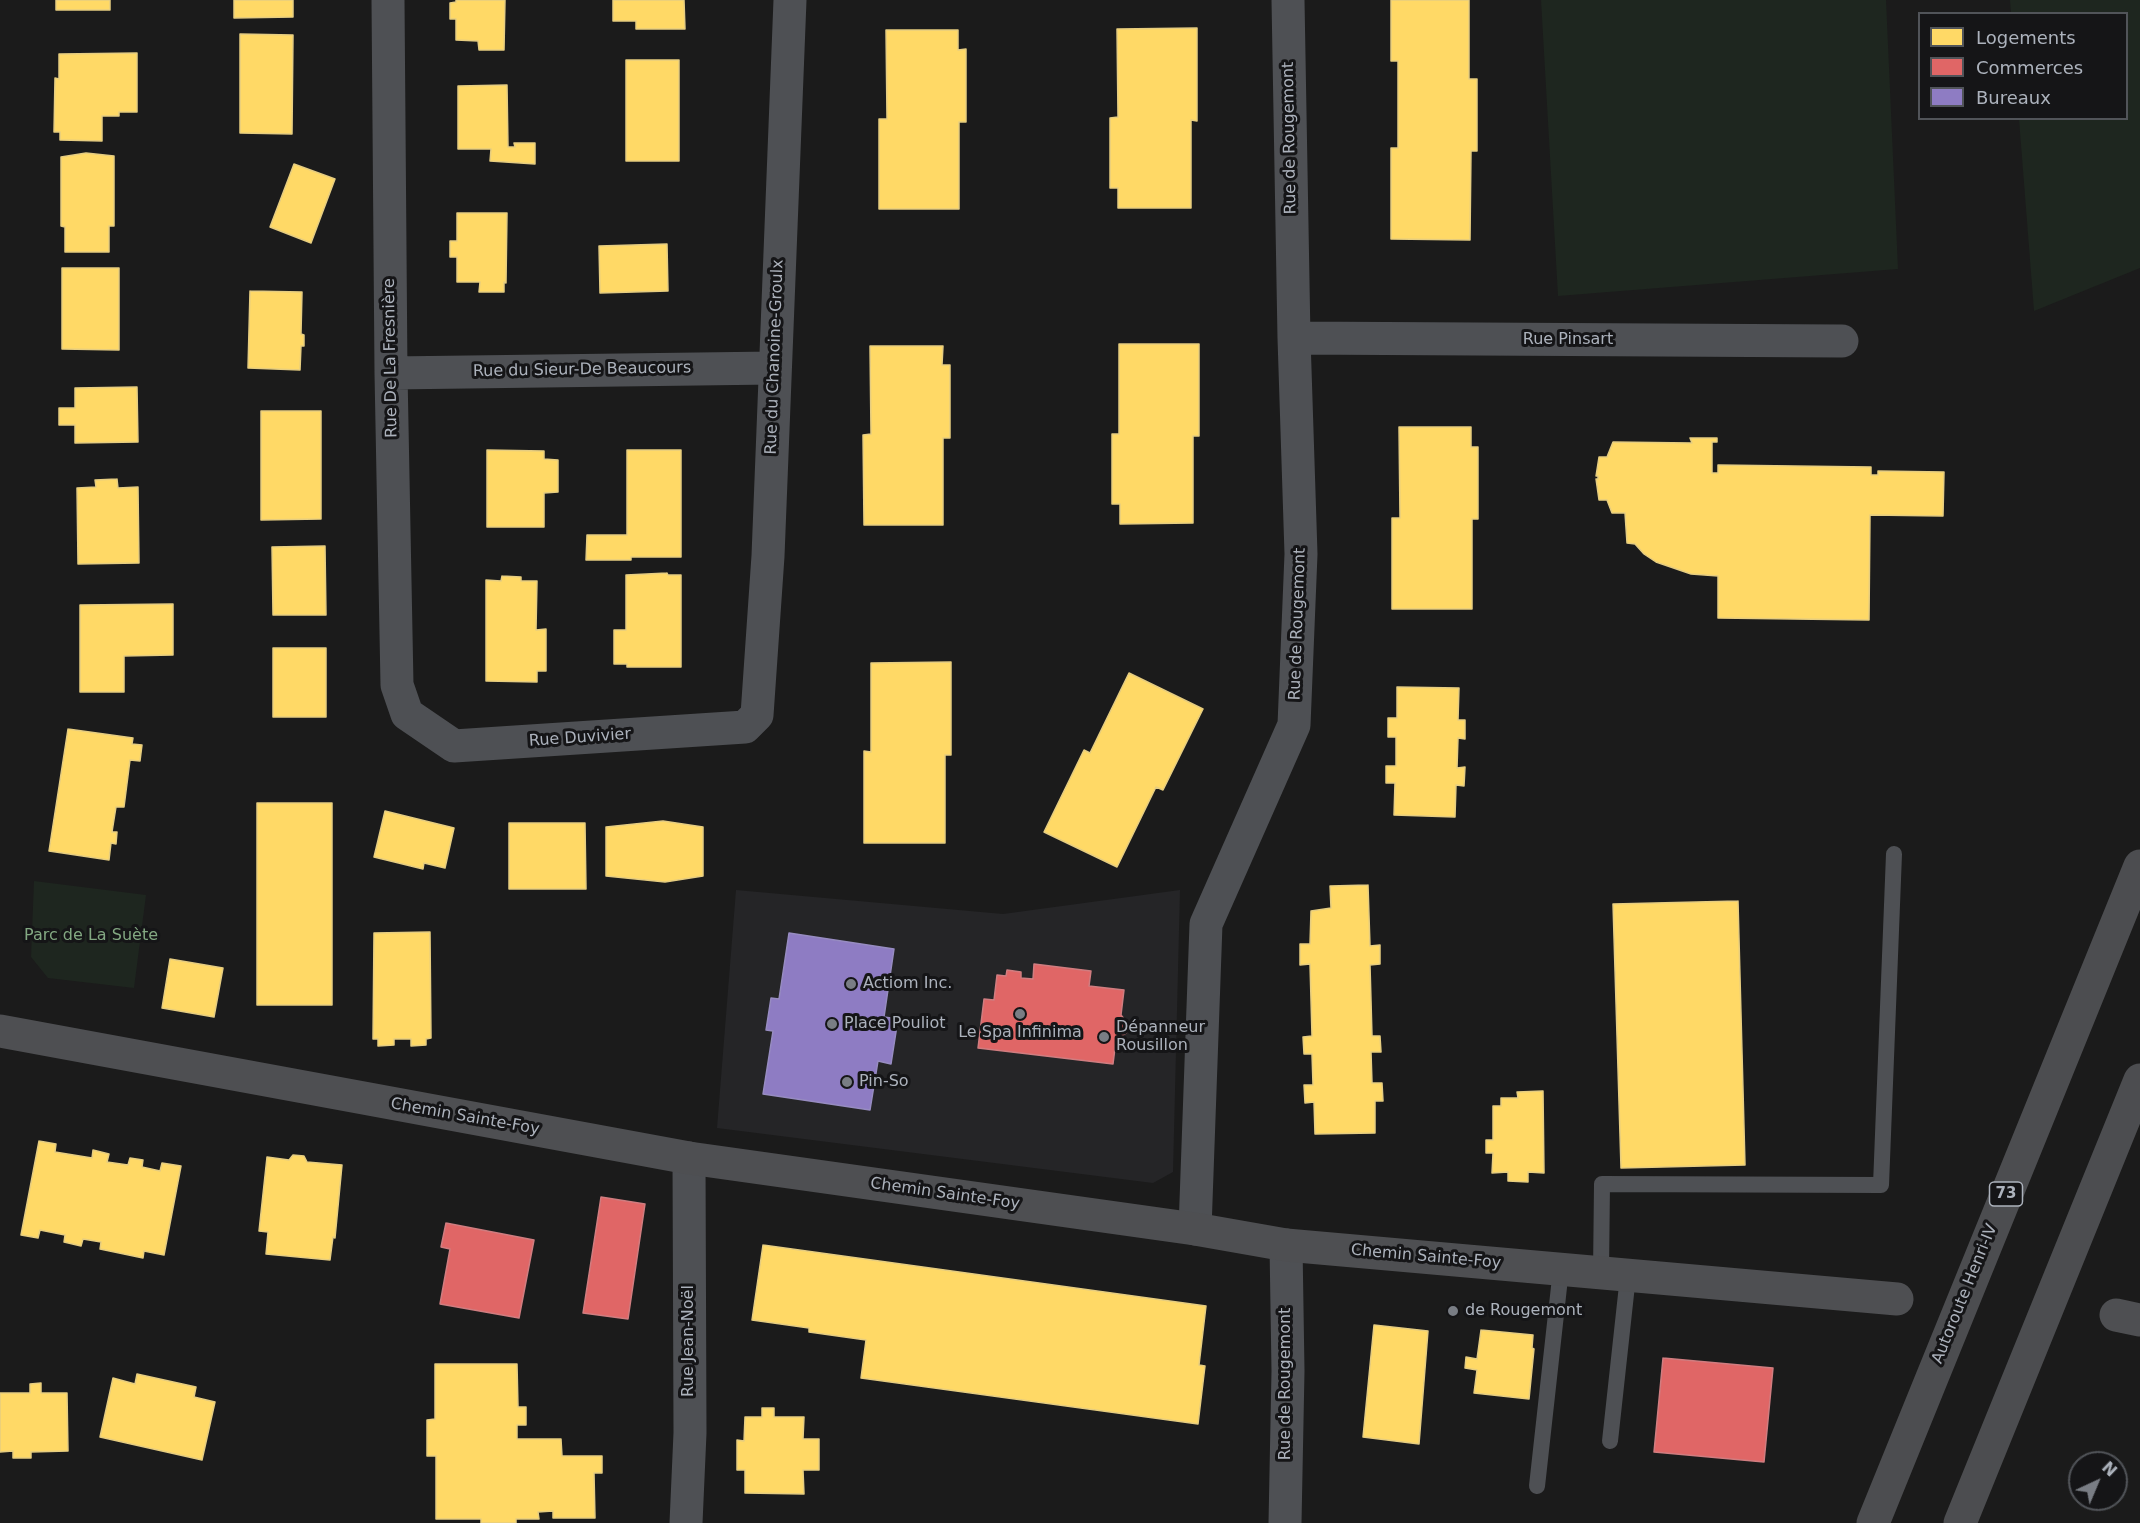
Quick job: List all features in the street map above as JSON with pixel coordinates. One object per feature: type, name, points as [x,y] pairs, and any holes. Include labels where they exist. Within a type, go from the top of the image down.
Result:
[{"type":"highway","name":"Autoroute Henri-IV","points":[[1873,1523],[2140,866]]},
{"type":"highway","points":[[1960,1523],[2140,1080]]},
{"type":"main road","name":"Chemin Sainte-Foy","points":[[0,1031],[689,1158],[1195,1229],[1286,1245],[1897,1299]]},
{"type":"street","name":"Rue De La Fresnière","points":[[388,0],[391,373],[397,685],[407,714]]},
{"type":"street","name":"Rue du Chanoine-Groulx","points":[[757,715],[768,556],[790,0]]},
{"type":"street","name":"Rue de Rougemont","points":[[1195,1229],[1206,924],[1294,725],[1301,554],[1294,338],[1288,0]]},
{"type":"street","name":"Rue Pinsart","points":[[1294,338],[1842,341]]},
{"type":"street","name":"Rue du Sieur-De Beaucours","points":[[391,373],[774,368]]},
{"type":"street","name":"Rue Duvivier","points":[[407,714],[454,746],[745,727],[757,715]]},
{"type":"street","name":"Rue Jean-Noël","points":[[686,1523],[690,1433],[689,1158]]},
{"type":"street","name":"Rue de Rougemont","points":[[1285,1523],[1288,1371],[1286,1245]]},
{"type":"lane","points":[[1610,1441],[1614,1274],[1602,1184],[1881,1185],[1894,854]]},
{"type":"lane","points":[[1538,1486],[1561,1269]]},
{"type":"shaded area","name":"Place Pouliot","points":[[736,890],[1003,914],[1180,890],[1173,1172],[1153,1183],[717,1128]]},
{"type":"green space","points":[[1541,0],[1886,0],[1898,269],[1558,296]]},
{"type":"green space","points":[[2010,0],[2140,0],[2140,268],[2034,311],[2019,120],[2128,120],[2128,12],[2011,12]]},
{"type":"green space","name":"Parc de La Suète","points":[[34,881],[146,895],[134,988],[48,978],[31,957]]},
{"type":"building: Logements","points":[[56,0],[110,0],[110,10],[56,10]]},
{"type":"building: Logements","points":[[234,0],[293,0],[293,17],[234,18]]},
{"type":"building: Logements","points":[[456,0],[505,0],[504,50],[479,50],[478,41],[456,40],[456,19],[450,19],[450,3]]},
{"type":"building: Logements","points":[[613,0],[684,0],[685,29],[636,29],[636,21],[613,21]]},
{"type":"building: Logements","points":[[1391,0],[1469,0],[1469,79],[1477,79],[1477,151],[1471,151],[1470,240],[1391,239],[1391,148],[1398,148],[1398,61],[1391,61]]},
{"type":"building: Logements","points":[[1197,28],[1197,121],[1191,120],[1191,208],[1118,208],[1118,188],[1110,188],[1110,118],[1118,117],[1117,29]]},
{"type":"building: Logements","points":[[886,30],[958,30],[958,50],[966,49],[966,122],[959,122],[959,209],[879,209],[879,119],[887,119]]},
{"type":"building: Logements","points":[[240,34],[293,35],[292,134],[240,133]]},
{"type":"building: Logements","points":[[137,53],[137,112],[119,112],[119,116],[102,116],[102,141],[60,140],[60,132],[54,132],[55,78],[59,79],[59,54]]},
{"type":"building: Logements","points":[[626,60],[679,60],[679,161],[626,161]]},
{"type":"building: Logements","points":[[507,85],[508,147],[515,147],[514,143],[535,143],[535,164],[490,161],[491,149],[458,149],[458,86]]},
{"type":"building: Logements","points":[[86,153],[114,156],[114,226],[109,226],[109,252],[65,252],[65,227],[61,226],[61,157]]},
{"type":"building: Logements","points":[[294,164],[335,179],[311,243],[270,227]]},
{"type":"building: Logements","points":[[457,213],[507,213],[504,292],[479,292],[480,282],[457,282],[457,257],[450,257],[450,241],[457,241]]},
{"type":"building: Logements","points":[[667,244],[668,291],[600,293],[599,246]]},
{"type":"building: Logements","points":[[62,268],[119,268],[119,350],[62,349]]},
{"type":"building: Logements","points":[[250,291],[302,292],[301,334],[304,335],[304,346],[301,346],[300,370],[248,368]]},
{"type":"building: Logements","points":[[1119,344],[1199,344],[1199,436],[1193,436],[1193,523],[1120,524],[1120,504],[1112,504],[1112,434],[1119,434]]},
{"type":"building: Logements","points":[[870,346],[943,346],[942,365],[950,365],[950,438],[943,438],[943,525],[864,525],[863,435],[871,434]]},
{"type":"building: Logements","points":[[137,387],[138,442],[75,443],[75,425],[59,425],[59,408],[75,408],[75,388]]},
{"type":"building: Logements","points":[[261,411],[321,411],[321,519],[261,520]]},
{"type":"building: Logements","points":[[1399,427],[1471,427],[1471,447],[1478,447],[1478,519],[1472,519],[1472,609],[1392,609],[1392,518],[1400,518]]},
{"type":"building: Logements","points":[[1690,438],[1717,438],[1717,442],[1712,442],[1712,473],[1718,473],[1718,465],[1871,467],[1871,475],[1878,475],[1878,471],[1944,472],[1943,516],[1870,515],[1869,620],[1718,618],[1718,576],[1691,574],[1656,562],[1635,544],[1627,543],[1625,513],[1612,513],[1607,500],[1599,500],[1596,479],[1598,476],[1596,476],[1599,457],[1607,457],[1613,442],[1692,443]]},
{"type":"building: Logements","points":[[487,450],[544,451],[544,459],[558,460],[558,492],[544,493],[544,527],[487,527]]},
{"type":"building: Logements","points":[[627,450],[681,450],[681,557],[586,560],[587,535],[627,535]]},
{"type":"building: Logements","points":[[117,479],[118,488],[138,487],[139,563],[78,564],[77,488],[96,487],[95,480]]},
{"type":"building: Logements","points":[[325,546],[326,615],[273,615],[272,547]]},
{"type":"building: Logements","points":[[667,573],[668,575],[681,575],[681,667],[627,667],[627,664],[614,664],[614,630],[626,630],[626,575]]},
{"type":"building: Logements","points":[[502,576],[521,577],[521,581],[537,581],[536,630],[546,629],[546,671],[537,671],[537,682],[486,681],[486,580],[501,581]]},
{"type":"building: Logements","points":[[173,604],[173,655],[124,656],[124,692],[80,692],[80,605]]},
{"type":"building: Logements","points":[[273,648],[326,648],[326,717],[273,717]]},
{"type":"building: Logements","points":[[951,662],[951,755],[945,755],[945,843],[864,843],[864,751],[871,752],[871,663]]},
{"type":"building: Logements","points":[[1129,673],[1203,709],[1163,790],[1156,787],[1117,867],[1044,832],[1084,750],[1090,753]]},
{"type":"building: Logements","points":[[1397,687],[1459,688],[1458,720],[1465,720],[1465,739],[1458,738],[1457,768],[1465,767],[1464,786],[1456,785],[1455,817],[1394,815],[1395,783],[1386,783],[1386,766],[1396,766],[1396,737],[1388,737],[1388,718],[1397,718]]},
{"type":"building: Logements","points":[[68,729],[133,738],[132,744],[142,745],[140,761],[130,760],[124,807],[116,807],[112,832],[117,832],[116,844],[111,843],[109,860],[49,851]]},
{"type":"building: Logements","points":[[257,803],[332,803],[332,1005],[257,1005]]},
{"type":"building: Logements","points":[[385,811],[454,828],[445,868],[424,863],[423,869],[374,857]]},
{"type":"building: Logements","points":[[663,821],[703,827],[703,876],[665,882],[606,876],[606,827]]},
{"type":"building: Logements","points":[[509,823],[585,823],[586,889],[509,889]]},
{"type":"building: Logements","points":[[1368,885],[1370,946],[1380,945],[1380,964],[1370,965],[1372,1036],[1380,1036],[1381,1052],[1371,1052],[1372,1083],[1382,1083],[1383,1101],[1375,1101],[1375,1133],[1315,1134],[1314,1102],[1305,1103],[1304,1085],[1313,1085],[1312,1054],[1304,1054],[1303,1037],[1312,1036],[1310,964],[1300,965],[1300,944],[1310,944],[1311,911],[1331,908],[1330,886]]},
{"type":"building: Logements","points":[[1738,901],[1745,1165],[1621,1168],[1613,904]]},
{"type":"building: Logements","points":[[430,932],[431,1038],[426,1039],[426,1045],[411,1046],[411,1039],[394,1039],[394,1045],[378,1046],[378,1039],[373,1039],[374,933]]},
{"type":"building: Logements","points":[[170,959],[223,968],[214,1017],[162,1008]]},
{"type":"building: Logements","points":[[1543,1091],[1544,1173],[1528,1172],[1528,1182],[1508,1181],[1508,1172],[1492,1173],[1493,1153],[1486,1153],[1486,1140],[1493,1140],[1493,1106],[1501,1106],[1501,1098],[1518,1098],[1517,1092]]},
{"type":"building: Logements","points":[[39,1141],[56,1144],[55,1152],[92,1158],[93,1150],[109,1154],[107,1162],[128,1165],[130,1158],[143,1160],[142,1167],[160,1171],[162,1163],[181,1166],[164,1255],[144,1251],[143,1258],[100,1249],[101,1242],[83,1239],[81,1246],[64,1242],[65,1235],[40,1230],[38,1238],[21,1235]]},
{"type":"building: Logements","points":[[293,1155],[304,1156],[307,1162],[342,1165],[335,1238],[333,1237],[330,1260],[266,1254],[268,1232],[259,1231],[267,1157],[289,1160]]},
{"type":"building: Logements","points":[[763,1245],[1206,1306],[1199,1365],[1205,1366],[1198,1424],[861,1378],[866,1340],[809,1332],[809,1328],[752,1320]]},
{"type":"building: Logements","points":[[1374,1325],[1428,1331],[1419,1444],[1363,1437]]},
{"type":"building: Logements","points":[[1481,1330],[1533,1335],[1532,1348],[1534,1349],[1529,1399],[1474,1393],[1477,1370],[1465,1368],[1466,1357],[1477,1359]]},
{"type":"building: Logements","points":[[435,1364],[517,1364],[518,1407],[526,1407],[526,1425],[517,1425],[517,1439],[561,1439],[562,1456],[602,1456],[602,1473],[594,1473],[595,1518],[553,1518],[553,1511],[538,1512],[539,1519],[516,1519],[516,1523],[481,1523],[481,1519],[436,1519],[436,1456],[427,1456],[427,1420],[435,1419]]},
{"type":"building: Logements","points":[[137,1374],[196,1387],[194,1397],[215,1402],[202,1460],[100,1437],[113,1378],[135,1384]]},
{"type":"building: Logements","points":[[41,1383],[41,1393],[67,1393],[68,1451],[31,1452],[31,1458],[13,1458],[13,1451],[0,1452],[0,1393],[30,1393],[30,1384]]},
{"type":"building: Logements","points":[[762,1408],[774,1408],[774,1417],[804,1417],[803,1439],[819,1439],[819,1470],[803,1470],[804,1494],[745,1493],[745,1470],[737,1470],[737,1440],[744,1441],[745,1417],[762,1417]]},
{"type":"building: Commerces","points":[[1034,964],[1091,971],[1089,986],[1124,990],[1121,1015],[1132,1029],[1116,1040],[1113,1064],[978,1048],[984,999],[994,1000],[997,975],[1006,976],[1007,970],[1021,972],[1021,978],[1033,979]]},
{"type":"building: Commerces","points":[[601,1197],[645,1204],[628,1319],[583,1313]]},
{"type":"building: Commerces","points":[[446,1223],[534,1240],[519,1318],[440,1304],[450,1249],[441,1247]]},
{"type":"building: Commerces","points":[[1663,1358],[1773,1368],[1764,1462],[1654,1452]]},
{"type":"building: Bureaux","name":"Place Pouliot","points":[[789,933],[894,949],[884,1017],[898,1019],[891,1064],[878,1061],[870,1110],[763,1094],[773,1031],[766,1030],[771,998],[779,999]]},
{"type":"place","name":"Actiom Inc.","points":[[851,984]]},
{"type":"place","name":"Le Spa Infinima","points":[[1020,1014]]},
{"type":"place","name":"Place Pouliot","points":[[832,1024]]},
{"type":"place","name":"Dépanneur Rousillon","points":[[1104,1037]]},
{"type":"place","name":"Pin-So","points":[[847,1082]]},
{"type":"place","name":"de Rougemont","points":[[1453,1311]]}]
